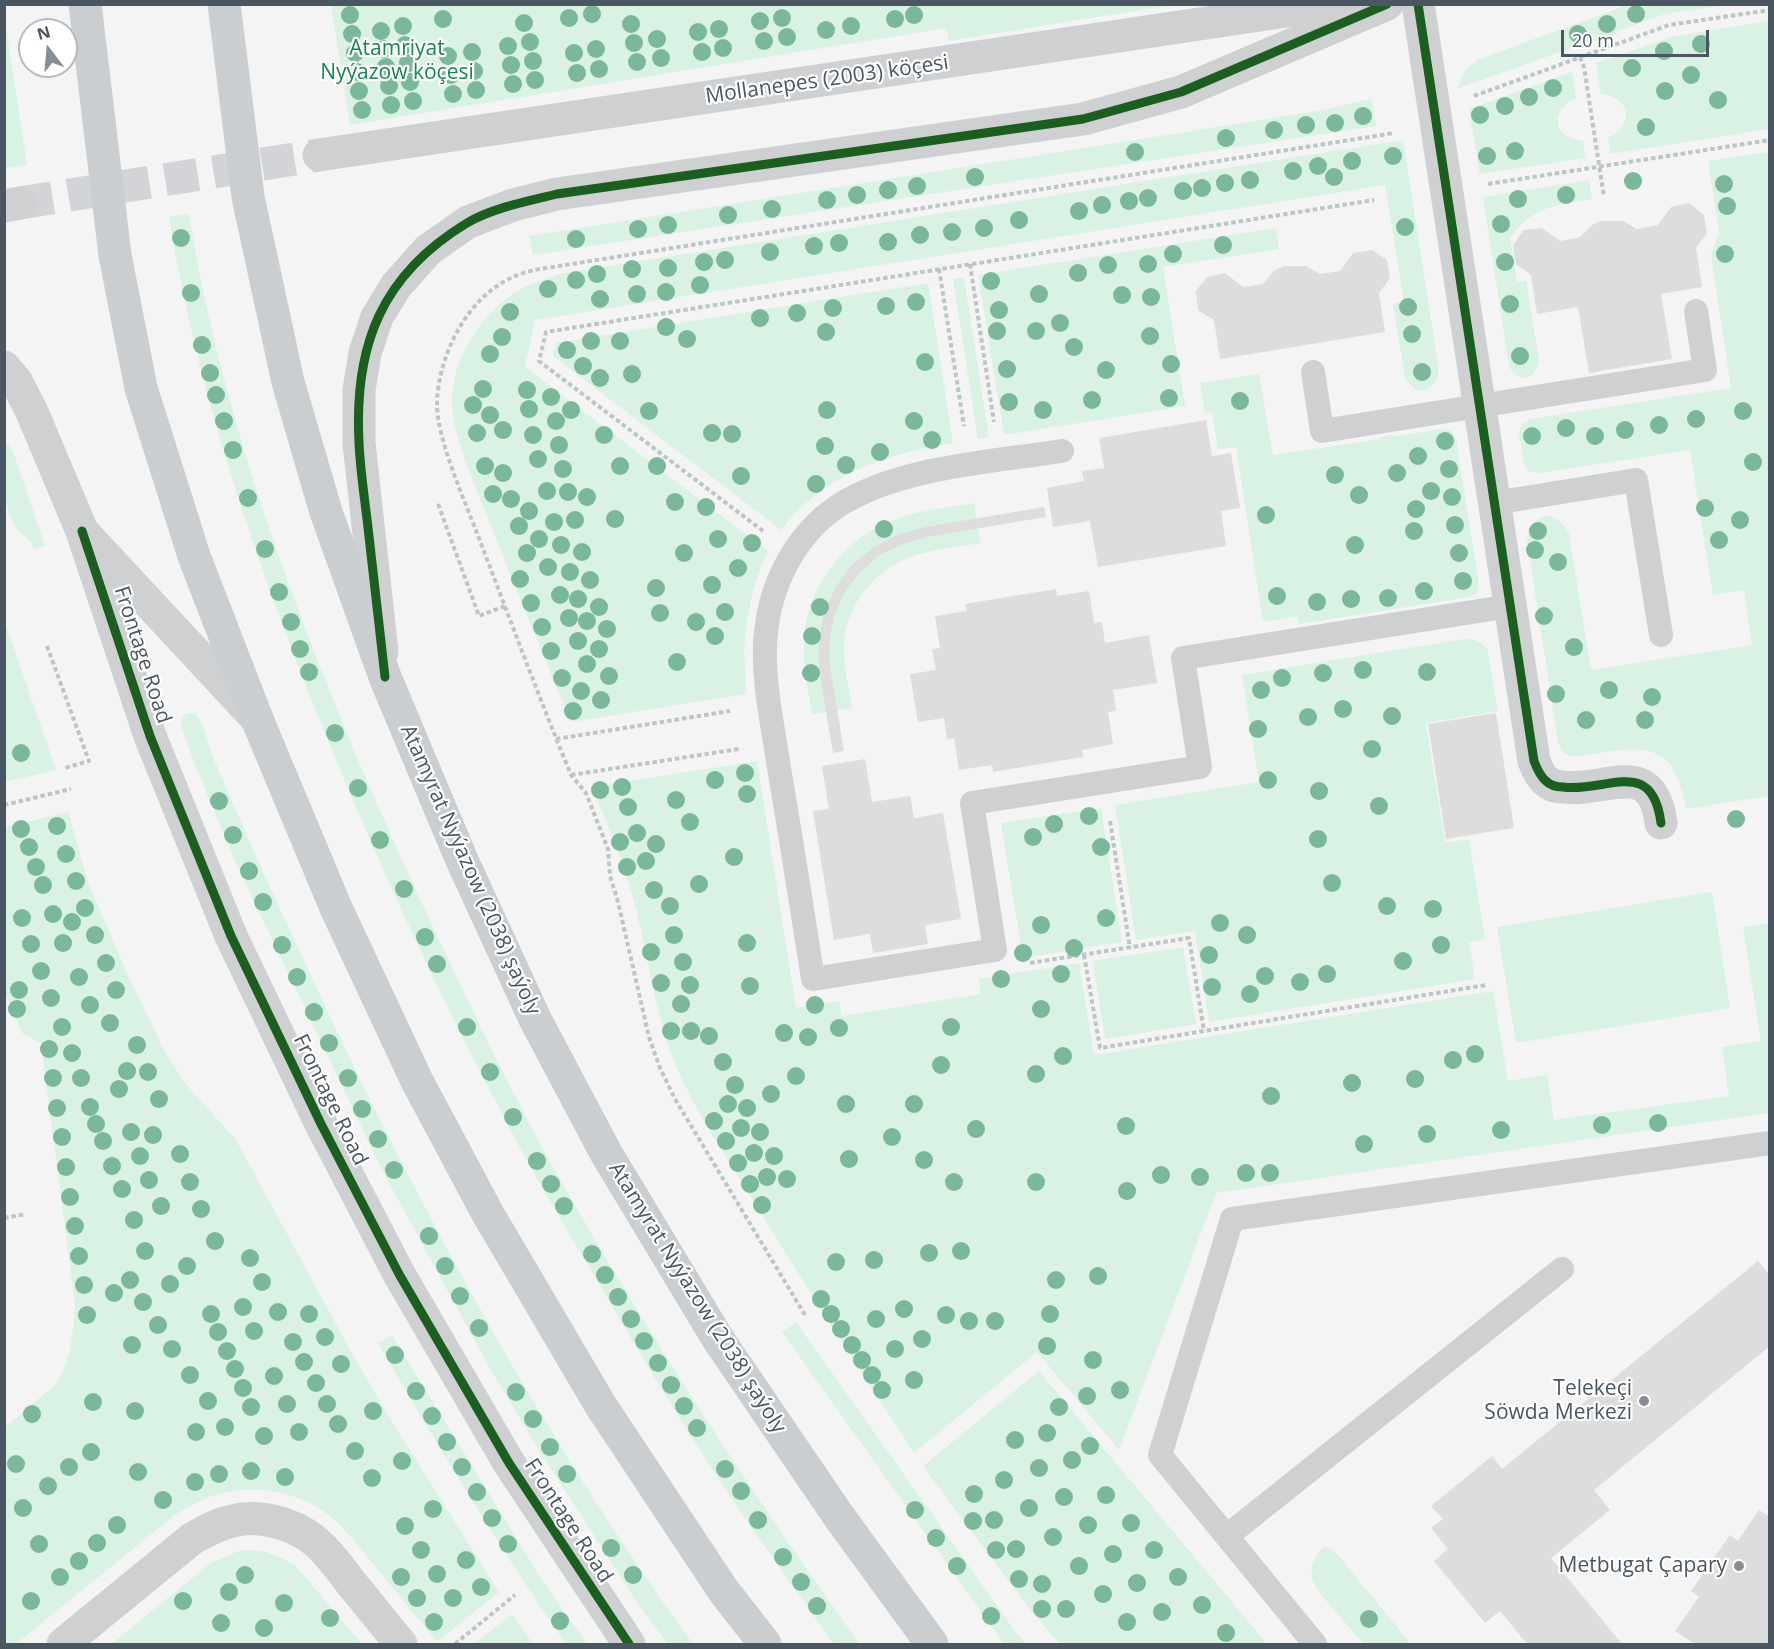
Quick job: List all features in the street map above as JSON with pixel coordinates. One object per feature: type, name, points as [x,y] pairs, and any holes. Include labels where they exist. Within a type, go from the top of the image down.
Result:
[{"type":"main road","points":[[85,4],[115,255],[141,388],[195,556],[257,718],[336,908],[417,1081],[488,1214],[601,1406],[723,1590],[765,1644]]},
{"type":"main road","name":"Atamyrat Nyýazow (2038) şaýoly","points":[[224,4],[248,197],[288,382],[326,512],[385,677],[461,858],[520,987],[606,1153],[718,1339],[840,1518],[932,1644]]},
{"type":"street","name":"Mollanepes (2003) köçesi","points":[[319,155],[1334,4]]},
{"type":"street","points":[[385,677],[359,443],[359,390],[365,353],[377,317],[396,286],[428,250],[468,222],[513,205],[557,194],[1083,119],[1180,92],[1387,4]]},
{"type":"street","points":[[1418,4],[1534,761],[1538,772],[1547,783],[1559,787],[1574,788],[1620,781],[1647,786],[1657,803],[1661,823]]},
{"type":"street","name":"Frontage Road","points":[[4,367],[16,381],[32,412],[82,531],[150,736],[231,936],[321,1124],[399,1274],[509,1463],[629,1644]]},
{"type":"street","points":[[82,531],[257,718]]},
{"type":"street","points":[[63,1644],[193,1538],[232,1521],[253,1519],[275,1521],[296,1528],[314,1540],[331,1557],[401,1644]]},
{"type":"lane","points":[[1313,372],[1322,431],[1480,406],[1705,370],[1696,311]]},
{"type":"lane","points":[[1062,451],[926,473],[881,486],[838,507],[803,536],[784,567],[773,598],[766,633],[767,690],[813,979],[995,950],[972,803],[1200,766],[1183,658],[1510,606]]},
{"type":"lane","points":[[1494,502],[1636,480],[1660,635]]},
{"type":"lane","points":[[1315,1644],[1160,1455],[1232,1220],[1770,1143]]},
{"type":"lane","points":[[1227,1536],[1562,1269]]},
{"type":"path","points":[[1465,99],[1669,25],[1770,10]]},
{"type":"path","points":[[1580,57],[1584,67],[1604,197]]},
{"type":"path","points":[[1482,185],[1770,140]]},
{"type":"path","points":[[792,554],[539,361],[546,332],[1374,200]]},
{"type":"path","points":[[970,264],[1000,461]]},
{"type":"path","points":[[939,269],[970,465]]},
{"type":"path","points":[[438,504],[479,616],[505,606]]},
{"type":"path","points":[[47,646],[89,761],[65,768]]},
{"type":"path","points":[[556,739],[770,705]]},
{"type":"path","points":[[570,775],[776,743]]},
{"type":"path","points":[[1104,782],[1130,948]]},
{"type":"path","points":[[4,805],[72,789]]},
{"type":"path","points":[[995,950],[1016,966],[1189,938],[1204,1031]]},
{"type":"path","points":[[1084,955],[1100,1048],[1486,985]]},
{"type":"path","points":[[4,1218],[26,1214]]},
{"type":"path","points":[[455,1644],[515,1594]]},
{"type":"green space","name":"Atamriyat Nyýazow köçesi","points":[[331,4],[1172,5],[949,41],[946,28],[350,125]]},
{"type":"green space","points":[[1630,4],[1728,5],[1665,14],[1457,89],[1464,72],[1477,60]]},
{"type":"green space","points":[[5,21],[27,165],[4,168]]},
{"type":"green space","points":[[1769,21],[1769,129],[1610,154],[1608,138],[1623,126],[1626,112],[1619,100],[1601,94],[1596,63],[1671,37]]},
{"type":"green space","points":[[1572,72],[1576,98],[1561,110],[1558,123],[1565,135],[1583,141],[1585,158],[1480,174],[1469,109]]},
{"type":"green space","points":[[1371,99],[1376,126],[533,255],[529,236],[1318,111]]},
{"type":"green space","points":[[1403,140],[1439,371],[1437,379],[1429,389],[1414,388],[1405,377],[1393,304],[1404,302],[1385,185],[535,320],[525,367],[768,551],[756,582],[746,626],[744,651],[746,694],[571,722],[472,478],[461,448],[452,406],[453,388],[463,353],[483,321],[510,296],[525,287],[559,274]]},
{"type":"green space","points":[[1769,152],[1769,796],[1686,809],[1681,787],[1674,771],[1666,760],[1656,754],[1644,750],[1629,750],[1575,756],[1568,755],[1562,750],[1558,742],[1527,540],[1533,523],[1545,516],[1558,520],[1569,534],[1591,670],[1752,645],[1744,590],[1713,595],[1690,450],[1539,473],[1530,472],[1524,465],[1519,432],[1522,424],[1530,419],[1731,388],[1711,255],[1719,233],[1708,161]]},
{"type":"green space","points":[[1589,180],[1592,199],[1556,205],[1537,213],[1510,237],[1517,282],[1526,281],[1539,360],[1531,376],[1522,378],[1517,376],[1509,366],[1483,197]]},
{"type":"green space","points":[[189,214],[201,282],[234,416],[276,548],[350,741],[425,911],[516,1097],[592,1235],[740,1472],[860,1644],[834,1644],[696,1443],[647,1365],[530,1165],[460,1033],[415,939],[352,798],[306,685],[235,488],[197,354],[169,217]]},
{"type":"green space","points":[[1276,228],[1279,249],[1163,267],[1185,406],[1004,435],[978,275]]},
{"type":"green space","points":[[964,277],[989,437],[978,439],[953,279]]},
{"type":"green space","points":[[928,283],[953,443],[904,453],[858,470],[817,494],[781,530],[553,356],[556,343]]},
{"type":"green space","points":[[1259,374],[1273,455],[1380,439],[1387,435],[1397,436],[1442,429],[1451,431],[1456,439],[1479,585],[1477,593],[1469,597],[1299,624],[1297,616],[1263,622],[1236,447],[1218,449],[1212,412],[1205,413],[1200,383]]},
{"type":"green space","points":[[5,444],[8,444],[13,451],[45,546],[34,549],[30,541],[16,527],[10,515],[4,485]]},
{"type":"green space","points":[[974,503],[981,543],[934,550],[908,558],[884,572],[864,592],[850,616],[844,643],[845,668],[852,708],[812,714],[804,660],[806,622],[820,585],[831,568],[859,539],[875,528],[903,517]]},
{"type":"green space","points":[[5,622],[56,770],[4,782]]},
{"type":"green space","points":[[1464,639],[1477,641],[1487,648],[1498,711],[1426,723],[1445,843],[1469,839],[1485,939],[1469,942],[1475,979],[1209,1022],[1195,931],[1136,940],[1115,805],[1259,782],[1242,675]]},
{"type":"green space","points":[[187,713],[195,713],[201,723],[246,833],[331,1019],[411,1181],[454,1261],[543,1418],[591,1495],[693,1644],[668,1644],[640,1607],[537,1447],[488,1365],[382,1170],[239,870],[181,726],[181,718]]},
{"type":"green space","points":[[757,761],[796,1008],[839,1001],[842,1016],[981,994],[979,979],[1079,963],[1094,1055],[1493,991],[1508,1081],[1547,1075],[1554,1120],[1729,1096],[1722,1047],[1761,1041],[1743,927],[1769,923],[1769,1113],[1216,1193],[1119,1450],[1037,1352],[914,1453],[710,1132],[682,1079],[661,1021],[629,884],[592,787]]},
{"type":"green space","points":[[1101,808],[1122,942],[1023,958],[1001,823]]},
{"type":"green space","points":[[68,812],[88,882],[127,973],[165,1052],[184,1082],[236,1140],[354,1357],[499,1592],[437,1642],[337,1522],[326,1513],[300,1499],[255,1489],[219,1494],[176,1514],[16,1644],[5,1644],[5,1427],[55,1385],[61,1376],[71,1346],[75,1304],[41,1043],[23,1034],[5,993],[5,827]]},
{"type":"green space","points":[[1712,892],[1730,1008],[1516,1043],[1497,927]]},
{"type":"green space","points":[[1183,947],[1196,1024],[1105,1039],[1093,961]]},
{"type":"green space","points":[[796,1322],[1026,1644],[1004,1644],[782,1332]]},
{"type":"green space","points":[[392,1335],[542,1580],[587,1644],[566,1644],[493,1533],[378,1343]]},
{"type":"green space","points":[[1039,1371],[1267,1644],[1060,1644],[1033,1613],[923,1466]]},
{"type":"green space","points":[[1325,1547],[1333,1549],[1411,1644],[1364,1644],[1328,1603],[1313,1581],[1313,1562]]},
{"type":"green space","points":[[254,1550],[276,1555],[296,1566],[362,1644],[111,1644],[211,1563],[238,1551]]},
{"type":"green space","points":[[512,1614],[533,1644],[474,1644]]},
{"type":"building","points":[[1689,203],[1704,215],[1707,233],[1696,248],[1702,287],[1661,294],[1672,359],[1589,373],[1578,307],[1537,314],[1531,275],[1516,264],[1513,245],[1524,230],[1542,228],[1560,241],[1580,237],[1592,225],[1601,221],[1623,221],[1637,229],[1658,225],[1671,207]]},
{"type":"building","points":[[1372,250],[1387,260],[1390,278],[1379,293],[1385,332],[1220,359],[1214,320],[1198,310],[1196,291],[1207,277],[1225,273],[1243,287],[1263,284],[1274,271],[1284,266],[1306,266],[1320,274],[1340,271],[1353,253]]},
{"type":"building","points":[[1206,420],[1212,456],[1231,453],[1240,508],[1221,511],[1226,546],[1098,567],[1090,521],[1053,527],[1047,488],[1084,481],[1082,471],[1104,468],[1099,438]]},
{"type":"building","points":[[1044,507],[1046,517],[927,537],[903,544],[880,555],[860,572],[844,593],[834,616],[829,642],[830,667],[844,751],[833,753],[819,669],[819,640],[824,613],[835,588],[852,565],[874,547],[899,534],[926,527]]},
{"type":"building","points":[[1056,589],[1057,596],[1089,591],[1094,623],[1102,622],[1105,643],[1149,635],[1157,683],[1113,690],[1116,711],[1108,712],[1113,744],[1082,750],[1083,757],[993,772],[992,765],[959,770],[954,738],[947,739],[944,718],[918,722],[910,674],[936,670],[932,649],[940,648],[935,616],[967,611],[965,604]]},
{"type":"building","points":[[1496,713],[1514,828],[1446,839],[1428,724]]},
{"type":"building","points":[[865,759],[872,802],[910,796],[914,818],[943,813],[961,919],[925,925],[928,944],[873,953],[870,934],[834,940],[813,811],[829,809],[822,766]]},
{"type":"building","name":"Telekeçi Söwda Merkezi","points":[[1758,1261],[1770,1275],[1770,1346],[1594,1490],[1610,1510],[1551,1558],[1622,1644],[1527,1644],[1500,1611],[1485,1623],[1434,1561],[1448,1549],[1431,1528],[1443,1519],[1431,1506],[1492,1456],[1502,1469]]},
{"type":"building","name":"Metbugat Çapary","points":[[1759,1510],[1770,1517],[1770,1644],[1695,1644],[1675,1631],[1699,1597],[1691,1591],[1730,1535],[1738,1541]]},
{"type":"tunnel","points":[[20,203],[319,155]]},
{"type":"cycle path","points":[[385,677],[360,461],[359,407],[362,375],[368,344],[379,316],[394,290],[413,266],[437,243],[467,223],[499,209],[557,194],[1083,119],[1181,92],[1387,4]]},
{"type":"cycle path","points":[[1418,4],[1534,761],[1544,779],[1556,786],[1579,787],[1625,782],[1637,783],[1648,790],[1656,802],[1661,823]]},
{"type":"cycle path","points":[[82,531],[150,736],[231,936],[321,1124],[399,1274],[509,1463],[629,1644]]},
{"type":"place","name":"Telekeçi Söwda Merkezi","points":[[1644,1401]]},
{"type":"place","name":"Metbugat Çapary","points":[[1739,1566]]}]
